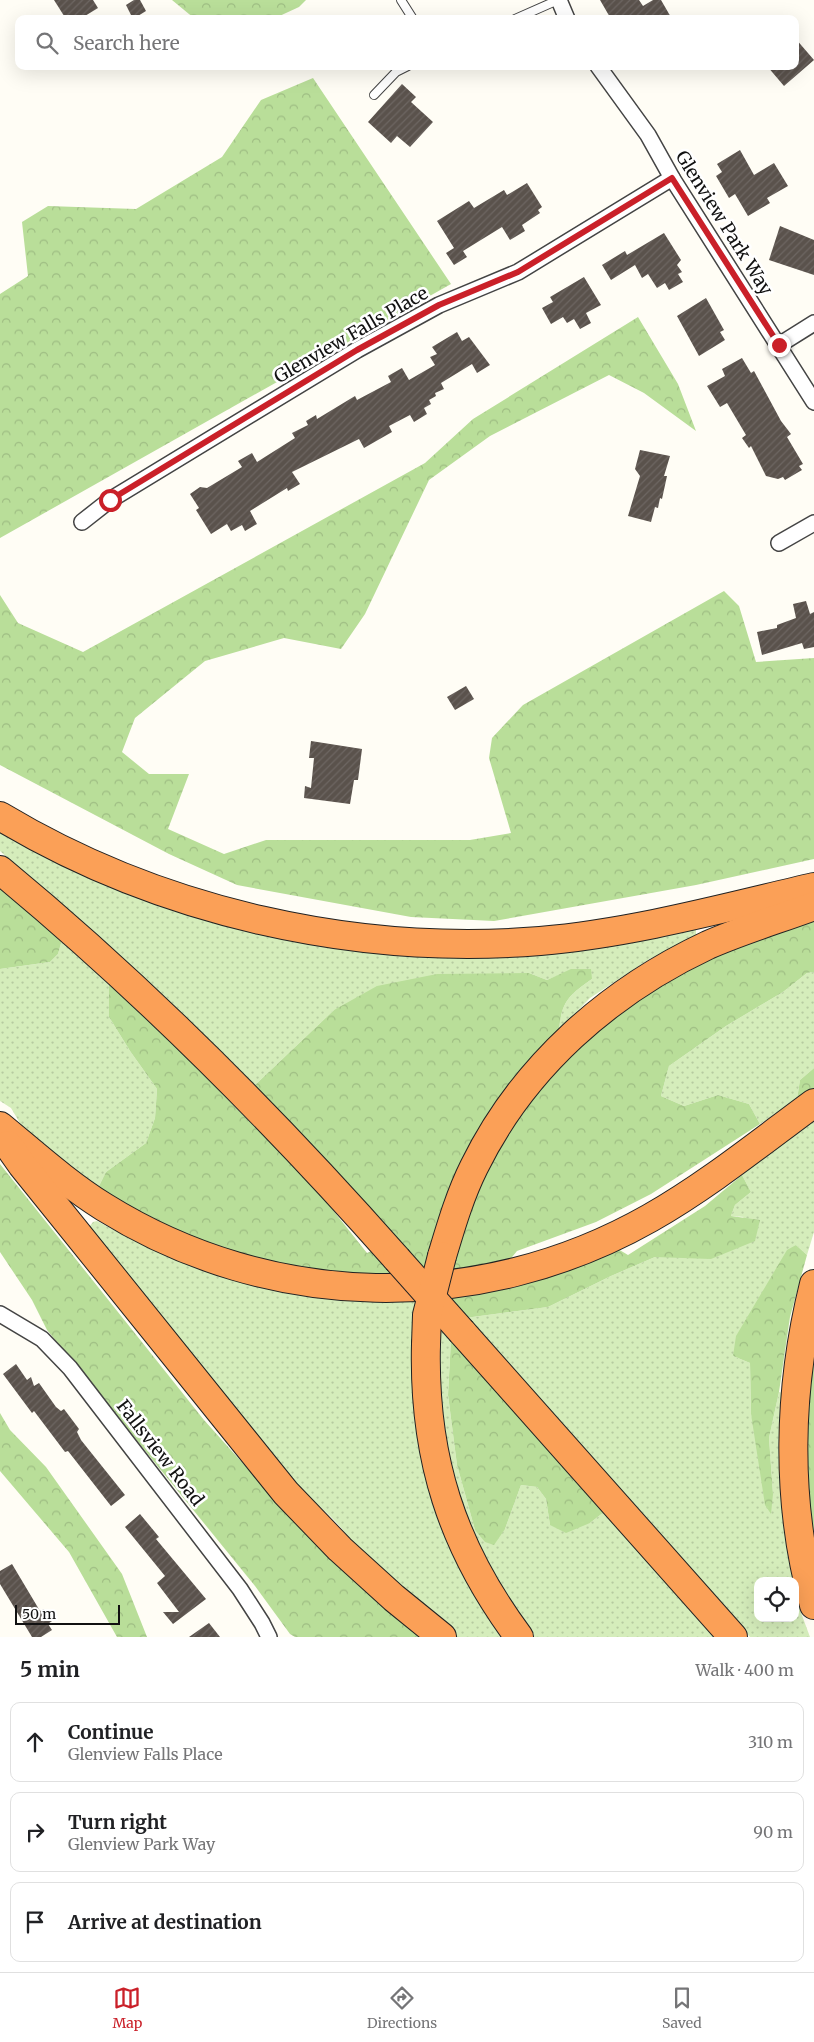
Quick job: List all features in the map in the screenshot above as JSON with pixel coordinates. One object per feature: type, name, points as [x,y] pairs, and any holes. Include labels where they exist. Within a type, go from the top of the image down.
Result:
[{"type":"highway","points":[[0,816],[60,848],[113,872],[174,896],[273,923],[331,933],[414,941],[476,943],[540,941],[655,923],[814,887]]},
{"type":"highway","points":[[0,870],[133,986],[200,1050],[296,1147],[733,1637]]},
{"type":"highway","points":[[518,1637],[474,1569],[450,1514],[432,1442],[425,1370],[427,1315],[457,1208],[479,1158],[498,1124],[520,1092],[554,1053],[600,1010],[631,987],[672,963],[717,942],[814,906]]},
{"type":"highway","points":[[0,1126],[71,1184],[104,1207],[147,1231],[191,1251],[237,1267],[286,1279],[369,1288],[469,1283],[503,1276],[555,1261],[606,1241],[681,1199],[814,1103]]},
{"type":"highway","points":[[0,1133],[28,1173],[286,1493],[340,1549],[394,1598],[442,1637]]},
{"type":"highway","points":[[814,1284],[797,1364],[793,1438],[797,1520],[806,1578],[814,1605]]},
{"type":"street","points":[[559,0],[565,15]]},
{"type":"street","name":"Glenview Park Way","points":[[601,70],[648,135],[672,178],[814,402]]},
{"type":"street","name":"Glenview Falls Place","points":[[82,522],[110,500],[357,350],[439,305],[518,272],[672,178]]},
{"type":"street","points":[[779,345],[814,323]]},
{"type":"street","points":[[779,543],[814,524]]},
{"type":"street","name":"Fallsview Road","points":[[0,1314],[36,1335],[70,1368],[240,1589],[269,1637]]},
{"type":"lane","points":[[401,0],[411,15]]},
{"type":"lane","points":[[525,15],[559,0]]},
{"type":"lane","points":[[374,95],[400,70]]},
{"type":"green space","points":[[172,0],[306,0],[299,7],[282,15],[190,15]]},
{"type":"green space","points":[[313,78],[451,284],[0,538],[0,294],[28,276],[22,222],[48,206],[136,209],[222,157],[261,100]]},
{"type":"green space","points":[[638,317],[678,384],[696,431],[644,393],[609,375],[490,436],[429,480],[365,614],[341,649],[284,638],[205,661],[135,718],[122,752],[149,774],[189,774],[168,829],[224,854],[266,840],[470,840],[511,833],[489,758],[492,738],[523,705],[724,591],[739,606],[756,662],[814,658],[814,859],[696,885],[494,921],[411,917],[237,885],[169,854],[0,765],[0,595],[18,623],[83,652],[425,463],[473,419]]},
{"type":"green space","points":[[0,828],[253,930],[696,930],[696,935],[659,956],[651,958],[590,998],[559,1030],[564,1006],[577,990],[592,979],[571,970],[547,980],[529,973],[334,1010],[254,1086],[145,980],[0,851]]},
{"type":"green space","points":[[0,887],[62,940],[58,954],[50,962],[0,969]]},
{"type":"green space","points":[[814,917],[814,972],[807,973],[783,992],[726,1026],[669,1066],[661,1096],[684,1106],[718,1095],[749,1104],[760,1124],[651,1194],[596,1222],[517,1251],[508,1262],[450,1272],[469,1203],[506,1126],[583,1036],[698,959]]},
{"type":"green space","points":[[62,940],[109,983],[109,1017],[157,1089],[155,1118],[146,1143],[106,1172],[98,1188],[27,1135],[11,1108],[0,1101],[0,969],[50,962],[58,954]]},
{"type":"green space","points":[[571,969],[591,969],[592,979],[577,990],[564,1006],[559,1030],[425,1272],[254,1086],[334,1010],[377,986],[437,974],[529,973],[547,980]]},
{"type":"green space","points":[[814,972],[814,1068],[800,1080],[797,1099],[760,1124],[749,1104],[718,1095],[684,1106],[661,1096],[669,1066],[726,1026],[783,992],[807,973]]},
{"type":"green space","points":[[109,983],[158,1027],[309,1180],[367,1253],[372,1251],[398,1279],[271,1266],[171,1233],[98,1188],[106,1172],[146,1143],[155,1118],[157,1089],[109,1017]]},
{"type":"green space","points":[[814,1068],[814,1088],[797,1099],[800,1080]]},
{"type":"green space","points":[[814,1117],[814,1232],[807,1255],[796,1245],[733,1356],[750,1363],[751,1414],[773,1494],[769,1438],[779,1392],[783,1393],[795,1577],[754,1577],[754,1622],[799,1622],[799,1604],[810,1637],[750,1637],[465,1318],[548,1307],[655,1257],[675,1257],[744,1217],[731,1216],[735,1205],[751,1192],[742,1175]]},
{"type":"green space","points":[[0,1164],[204,1420],[300,1527],[421,1637],[295,1637],[290,1634],[255,1586],[47,1330],[32,1300],[0,1252]]},
{"type":"green space","points":[[742,1175],[751,1192],[735,1205],[731,1216],[760,1220],[755,1241],[711,1259],[655,1257],[548,1307],[465,1318],[448,1299],[512,1288],[563,1272],[618,1249],[628,1255],[705,1206]]},
{"type":"green space","points":[[97,1221],[148,1247],[183,1262],[259,1287],[303,1296],[417,1302],[412,1357],[413,1394],[423,1468],[432,1498],[503,1637],[457,1637],[356,1552],[348,1537],[334,1520],[303,1495],[89,1227],[93,1222]]},
{"type":"green space","points":[[796,1245],[807,1255],[790,1317],[779,1392],[769,1438],[773,1494],[771,1514],[765,1505],[751,1414],[750,1363],[733,1356],[736,1336],[787,1250]]},
{"type":"green space","points":[[814,1321],[814,1560],[802,1456]]},
{"type":"green space","points":[[440,1326],[451,1339],[448,1395],[457,1465],[475,1530],[505,1529],[521,1485],[537,1487],[546,1499],[550,1525],[590,1523],[604,1512],[715,1637],[526,1637],[459,1517],[439,1412]]},
{"type":"green space","points":[[451,1339],[604,1512],[590,1523],[566,1533],[550,1525],[546,1499],[537,1487],[521,1485],[505,1529],[494,1545],[485,1542],[475,1530],[457,1465],[448,1395]]},
{"type":"green space","points":[[0,1413],[10,1430],[46,1467],[122,1574],[147,1637],[117,1637],[69,1552],[0,1471]]},
{"type":"building","points":[[54,0],[93,0],[98,8],[87,15],[63,15]]},
{"type":"building","points":[[134,0],[140,0],[146,11],[140,15],[131,15],[126,5]]},
{"type":"building","points":[[600,0],[639,0],[643,6],[653,0],[661,0],[670,15],[609,15]]},
{"type":"building","points":[[799,43],[814,60],[784,86],[770,70],[799,70]]},
{"type":"building","points":[[402,84],[416,97],[411,102],[433,122],[410,147],[397,136],[391,143],[368,122]]},
{"type":"building","points":[[740,150],[754,175],[774,163],[788,186],[767,198],[770,203],[748,216],[735,194],[729,198],[716,176],[722,172],[717,164]]},
{"type":"building","points":[[527,183],[542,207],[538,210],[540,213],[522,225],[525,231],[510,240],[502,227],[463,251],[467,257],[454,265],[446,253],[454,248],[437,221],[469,201],[474,208],[504,190],[507,195]]},
{"type":"building","points":[[780,226],[814,240],[814,275],[769,260]]},
{"type":"building","points":[[664,233],[681,260],[677,265],[682,272],[678,274],[683,282],[669,290],[665,283],[657,288],[648,274],[642,278],[635,265],[611,280],[602,265],[625,251],[627,255]]},
{"type":"building","points":[[584,277],[601,305],[586,313],[591,323],[580,329],[574,319],[567,323],[563,317],[551,324],[542,308],[553,302],[550,297]]},
{"type":"building","points":[[706,298],[724,330],[720,332],[725,340],[699,356],[677,316]]},
{"type":"building","points":[[457,332],[462,341],[469,337],[490,365],[477,373],[472,364],[441,383],[444,389],[435,393],[436,396],[429,400],[431,404],[424,408],[427,414],[414,422],[410,415],[389,426],[392,432],[364,448],[359,439],[292,472],[300,484],[288,491],[287,488],[250,511],[257,524],[245,531],[242,525],[231,531],[227,524],[211,534],[196,510],[199,508],[190,494],[200,487],[207,488],[242,467],[238,461],[252,453],[257,462],[295,438],[292,433],[308,425],[306,421],[316,415],[317,419],[355,396],[357,400],[391,382],[388,376],[402,368],[409,380],[435,365],[430,357],[437,354],[432,347]]},
{"type":"building","points":[[742,358],[751,373],[754,371],[781,421],[791,434],[787,437],[803,464],[799,466],[802,470],[785,480],[783,477],[778,479],[766,476],[751,446],[749,448],[742,438],[746,435],[727,403],[720,407],[707,386],[725,376],[722,369]]},
{"type":"building","points":[[640,450],[670,456],[664,476],[667,476],[662,499],[660,498],[658,508],[655,507],[651,522],[628,516],[640,476],[635,469]]},
{"type":"building","points":[[806,601],[810,614],[814,612],[814,647],[804,649],[802,643],[762,655],[757,632],[777,628],[777,625],[796,618],[793,604]]},
{"type":"building","points":[[466,686],[474,699],[455,710],[447,697]]},
{"type":"building","points":[[311,741],[362,749],[358,780],[354,780],[350,804],[304,798],[305,786],[311,788],[314,758],[309,758]]},
{"type":"building","points":[[16,1364],[27,1380],[31,1377],[34,1386],[39,1383],[56,1407],[61,1411],[64,1409],[79,1429],[77,1432],[81,1440],[125,1495],[111,1506],[68,1451],[65,1452],[34,1411],[32,1413],[3,1374]]},
{"type":"building","points":[[140,1514],[159,1537],[156,1539],[206,1599],[173,1624],[163,1612],[179,1612],[157,1583],[165,1576],[125,1527]]},
{"type":"building","points":[[12,1564],[40,1611],[44,1609],[52,1621],[48,1624],[52,1630],[41,1637],[32,1637],[0,1584],[0,1571]]},
{"type":"building","points":[[209,1623],[220,1637],[189,1637]]},
{"type":"route","points":[[110,500],[357,350],[439,305],[518,272],[672,178],[779,345]]}]
